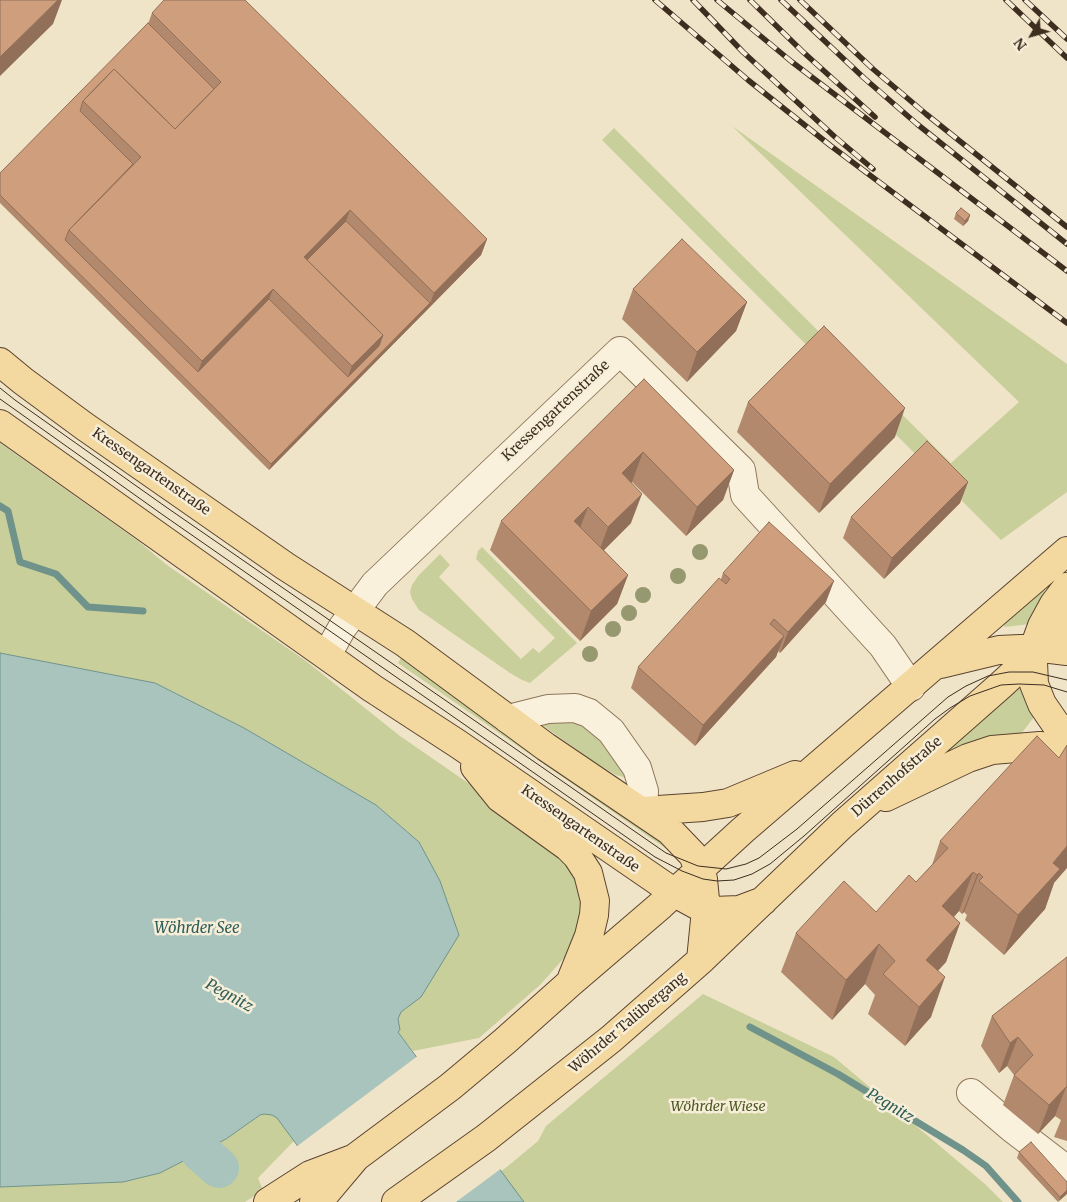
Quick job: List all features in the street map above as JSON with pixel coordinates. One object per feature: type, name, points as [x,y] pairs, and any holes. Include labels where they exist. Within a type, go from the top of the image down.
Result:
[{"type":"main road","name":"Kressengartenstraße","points":[[0,362],[23,382],[76,421],[285,566],[405,643],[588,777],[643,811],[670,831],[693,855],[704,884],[706,910],[701,960]]},
{"type":"main road","name":"Kressengartenstraße","points":[[0,424],[372,688],[458,744],[675,893],[706,910],[739,910],[764,900]]},
{"type":"main road","points":[[268,1202],[316,1190],[356,1157],[450,1087],[505,1042],[570,983],[1067,551]]},
{"type":"main road","name":"Dürrenhofstraße","points":[[1067,587],[1048,614],[1044,651],[1034,684],[1042,704],[1055,723],[1067,735]]},
{"type":"main road","name":"Dürrenhofstraße","points":[[764,900],[860,810],[1044,651],[1067,624]]},
{"type":"main road","points":[[935,666],[999,650],[1044,651]]},
{"type":"main road","name":"Kressengartenstraße","points":[[458,744],[500,798],[568,846],[577,856],[588,874],[596,901],[594,915],[587,942],[570,983]]},
{"type":"main road","points":[[860,810],[968,758],[992,750],[1040,746],[1067,749]]},
{"type":"main road","points":[[643,811],[703,807],[728,803],[820,765]]},
{"type":"main road","name":"Wöhrder Talübergang","points":[[396,1202],[486,1138],[611,1039],[701,960],[764,900]]},
{"type":"street","name":"Kressengartenstraße","points":[[327,655],[342,628],[376,584],[620,351],[741,470],[745,495],[883,646],[911,687]]},
{"type":"street","points":[[508,719],[548,709],[576,708],[589,713],[611,731],[637,768],[644,791],[643,811]]},
{"type":"street","points":[[971,1094],[1067,1170]]},
{"type":"green space","points":[[732,126],[1067,364],[1067,492],[1001,540],[602,140],[614,128],[951,463],[1019,402]]},
{"type":"green space","points":[[0,443],[138,541],[167,565],[306,661],[400,736],[552,841],[570,862],[585,904],[577,935],[565,957],[540,985],[479,1038],[413,1051],[398,1032],[398,1019],[401,1012],[407,1008],[419,842],[376,805],[244,728],[155,683],[0,653]]},
{"type":"green space","points":[[482,547],[577,643],[530,683],[510,673],[419,610],[412,599],[410,592],[412,585],[418,576],[440,554],[450,565],[439,577],[521,659],[533,648],[539,653],[555,638],[476,559],[478,551]]},
{"type":"green space","points":[[1043,589],[1045,592],[1030,624],[1005,627],[1003,624]]},
{"type":"green space","points":[[403,655],[672,845],[668,850],[398,663]]},
{"type":"green space","points":[[1016,689],[1022,689],[1034,717],[1021,734],[946,757],[944,754]]},
{"type":"green space","points":[[587,721],[634,780],[616,775],[597,764],[538,722]]},
{"type":"green space","name":"Wöhrder Wiese","points":[[703,994],[834,1057],[985,1184],[1003,1202],[458,1202],[508,1166],[538,1141],[546,1126]]},
{"type":"green space","points":[[264,1114],[277,1118],[294,1141],[258,1178],[263,1190],[245,1202],[0,1202],[0,1187],[123,1182],[160,1173],[226,1139]]},
{"type":"water","name":"Wöhrder See","points":[[0,653],[155,683],[244,728],[376,805],[419,842],[440,881],[459,935],[421,997],[401,1012],[398,1019],[400,1030],[398,1032],[524,1202],[339,1202],[277,1118],[264,1114],[226,1139],[160,1173],[123,1182],[0,1187]]},
{"type":"pier","points":[[419,1055],[502,1168],[456,1202],[336,1202],[296,1147]]},
{"type":"building","points":[[0,0],[58,0],[0,57]]},
{"type":"building","points":[[164,0],[245,0],[487,239],[434,293],[350,210],[304,257],[383,335],[352,366],[273,289],[202,361],[69,230],[141,157],[83,101],[114,69],[175,129],[221,82],[152,13]]},
{"type":"building","points":[[148,23],[214,89],[175,129],[114,69],[83,101],[80,111],[133,164],[69,230],[65,240],[198,372],[269,299],[348,377],[379,346],[383,335],[307,260],[346,221],[430,303],[271,464],[0,195],[0,173]]},
{"type":"building","points":[[961,208],[970,215],[965,221],[956,213]]},
{"type":"building","points":[[682,239],[747,302],[697,352],[633,289]]},
{"type":"building","points":[[824,326],[905,408],[830,484],[748,402]]},
{"type":"building","points":[[644,379],[734,470],[697,507],[643,452],[622,473],[642,494],[608,527],[588,507],[574,521],[628,575],[591,611],[501,521]]},
{"type":"building","points":[[927,441],[968,482],[892,558],[851,517]]},
{"type":"building","points":[[769,522],[834,581],[788,632],[774,619],[770,624],[784,636],[703,725],[638,667],[719,578],[726,584],[730,579],[723,573]]},
{"type":"building","points":[[1037,736],[1059,758],[1067,745],[1067,846],[1053,863],[1060,869],[1018,915],[979,881],[983,877],[979,873],[977,875],[973,872],[942,906],[960,923],[926,960],[945,977],[919,1007],[883,974],[895,961],[879,944],[846,980],[796,933],[844,881],[876,912],[909,875],[916,882],[948,848],[940,841]]},
{"type":"building","points":[[1067,957],[1067,1087],[1049,1105],[1014,1075],[1033,1055],[1018,1037],[1010,1043],[992,1016]]},
{"type":"building","points":[[1031,1142],[1067,1182],[1067,1190],[1060,1197],[1019,1152]]},
{"type":"waterway","points":[[0,506],[8,511],[20,562],[56,574],[88,607],[143,611]]},
{"type":"waterway","name":"Pegnitz","points":[[750,1027],[838,1074],[963,1150],[986,1166],[1018,1202]]},
{"type":"waterway","points":[[200,1151],[219,1168]]},
{"type":"tram line","points":[[0,388],[166,507],[666,853],[698,866],[726,869],[746,864],[759,858],[797,829],[948,697],[966,686],[988,676],[1009,672],[1033,672],[1067,680]]},
{"type":"tram line","points":[[0,399],[163,515],[655,857],[703,879],[717,881],[734,880],[752,874],[770,864],[935,719],[970,696],[1001,685],[1019,684],[1044,685],[1067,692]]},
{"type":"railway","points":[[655,0],[748,80],[831,146],[1067,323]]},
{"type":"railway","points":[[693,0],[743,52],[835,137],[873,169]]},
{"type":"railway","points":[[717,0],[792,62],[1067,271]]},
{"type":"railway","points":[[750,0],[802,51],[875,117]]},
{"type":"railway","points":[[781,0],[864,78],[917,124],[1067,244]]},
{"type":"railway","points":[[800,0],[873,69],[1067,227]]},
{"type":"railway","points":[[1006,0],[1067,58]]},
{"type":"railway","points":[[1025,0],[1067,39]]}]
